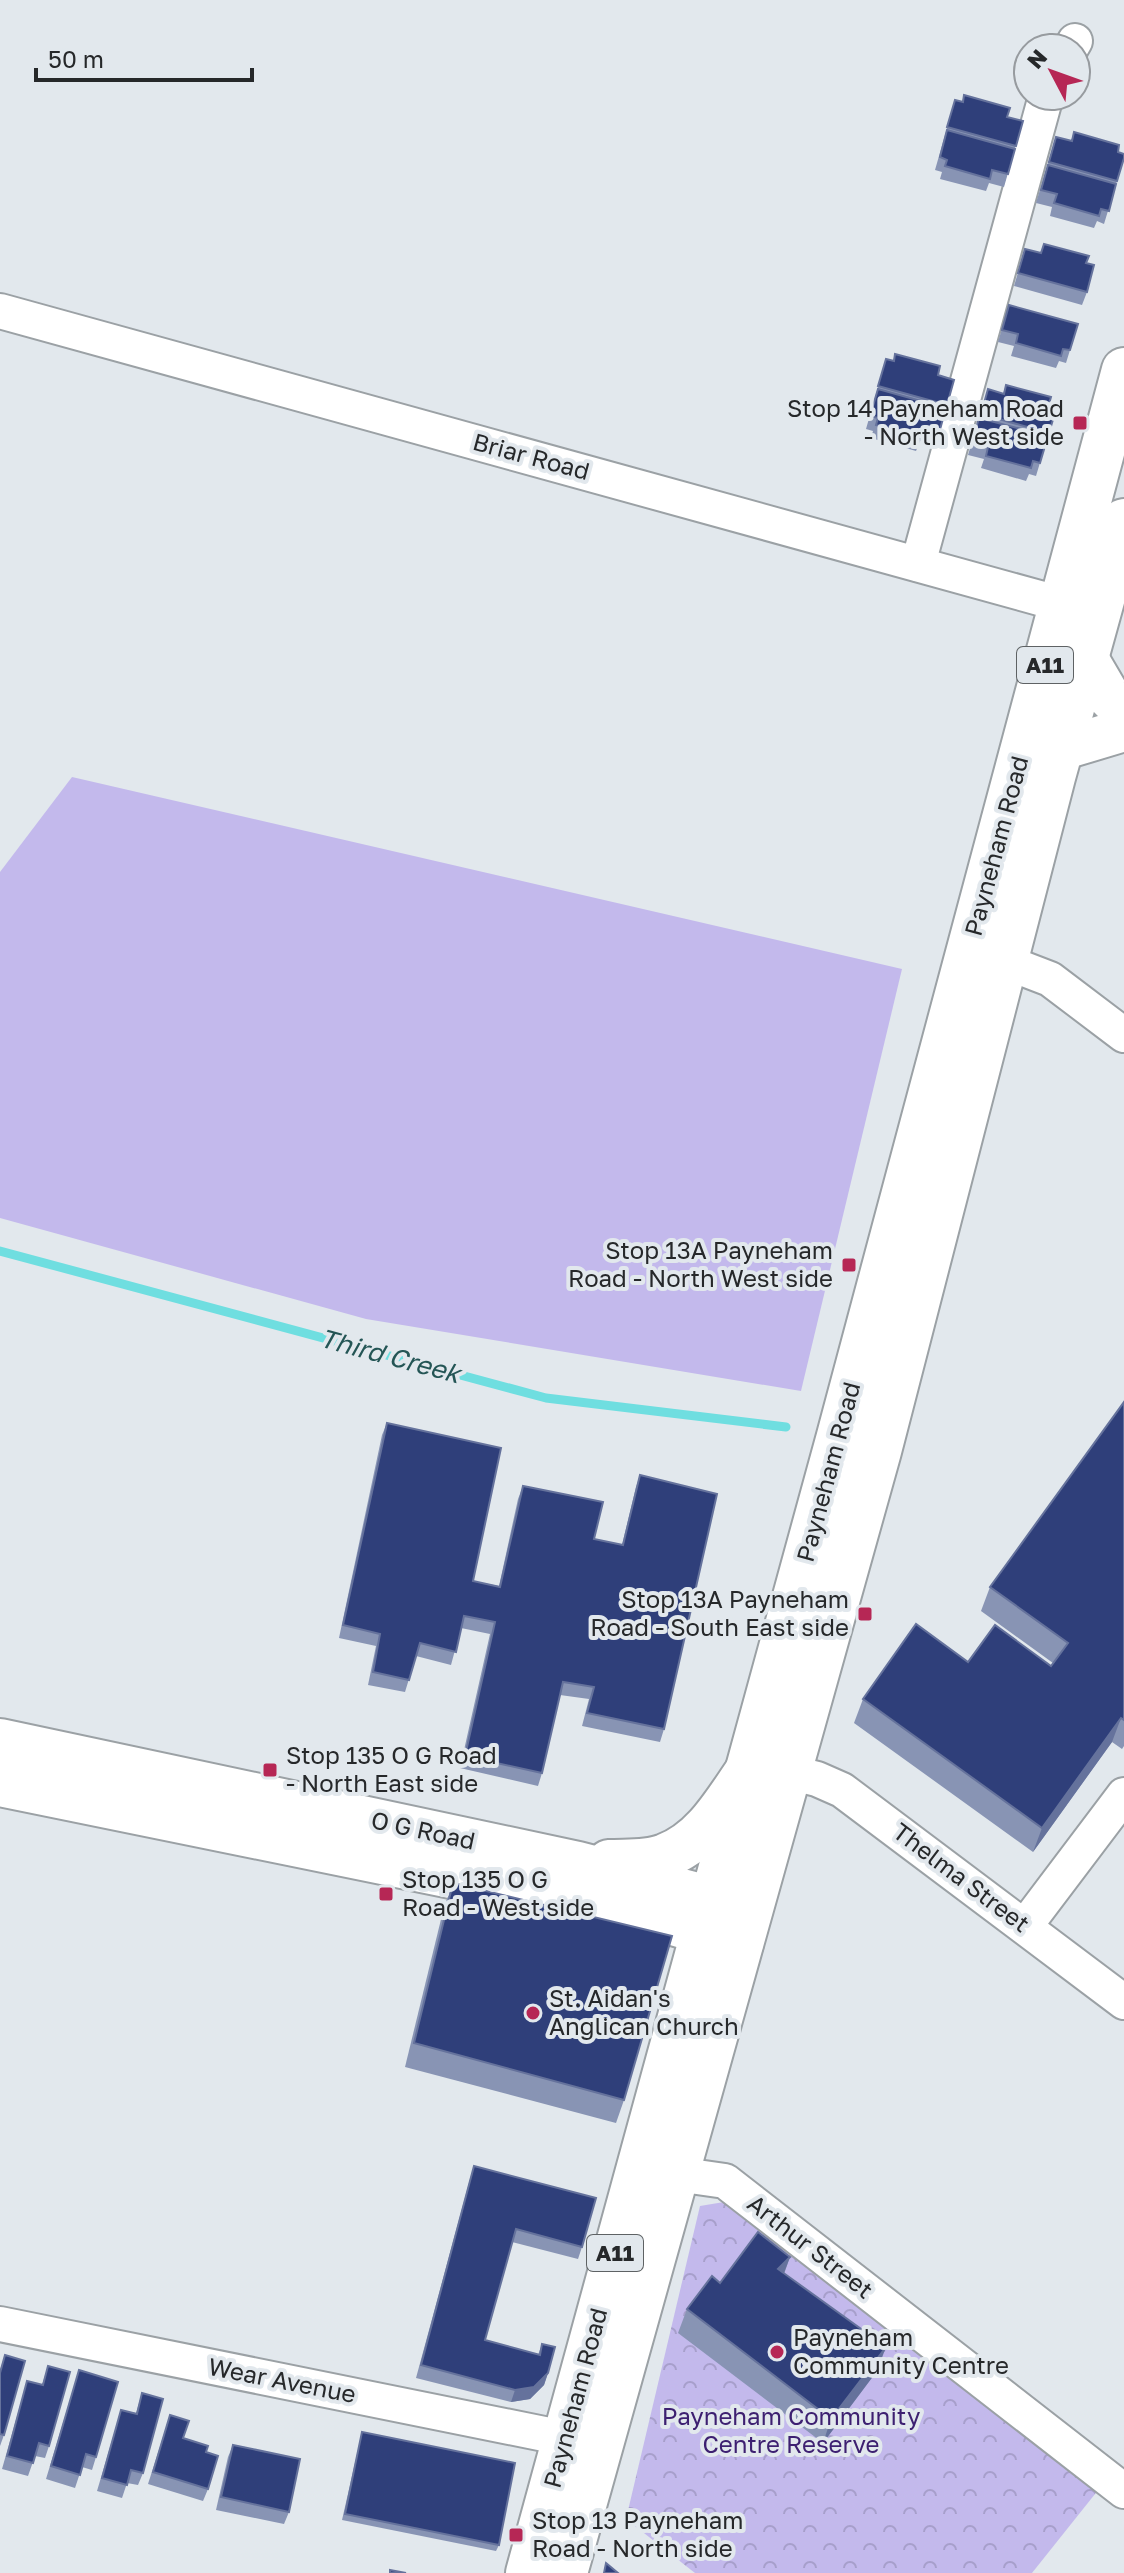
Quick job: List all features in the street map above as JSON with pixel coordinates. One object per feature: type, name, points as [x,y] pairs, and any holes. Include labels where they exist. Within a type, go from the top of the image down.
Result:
[{"type":"main road","name":"Payneham Road","points":[[985,962],[1061,749],[1086,659],[1124,370]]},
{"type":"main road","points":[[1106,513],[1111,451],[1124,441]]},
{"type":"main road","name":"Payneham Road","points":[[528,2573],[564,2438],[727,1920],[769,1770],[879,1451],[985,962],[1003,822],[1061,604],[1106,513]]},
{"type":"main road","points":[[1086,659],[1106,693],[1124,711]]},
{"type":"main road","points":[[1003,822],[1024,778],[1061,749],[1042,719],[1037,706],[1038,692]]},
{"type":"main road","name":"O G Road","points":[[0,1741],[578,1864],[727,1920]]},
{"type":"main road","points":[[578,1864],[652,1859],[682,1848],[769,1770]]},
{"type":"main road","name":"O G Road","points":[[0,1784],[659,1919],[727,1920]]},
{"type":"main road","name":"Payneham Road","points":[[565,2573],[676,2174],[727,1920]]},
{"type":"street","points":[[918,564],[1042,112]]},
{"type":"street","name":"Briar Road","points":[[0,311],[1061,604]]},
{"type":"street","points":[[1061,749],[1124,730]]},
{"type":"street","points":[[985,962],[1024,969],[1050,979],[1124,1035]]},
{"type":"street","name":"Thelma Street","points":[[769,1770],[817,1779],[842,1790],[1124,2002]]},
{"type":"street","points":[[1025,1926],[1124,1795]]},
{"type":"street","name":"Arthur Street","points":[[676,2174],[725,2181],[1124,2491]]},
{"type":"street","name":"Wear Avenue","points":[[0,2324],[564,2438]]},
{"type":"green space","points":[[72,777],[902,969],[801,1391],[366,1319],[0,1218],[0,872]]},
{"type":"green space","name":"Payneham Community Centre Reserve","points":[[724,2202],[1099,2489],[1032,2573],[695,2573],[626,2519],[700,2206]]},
{"type":"building","points":[[964,95],[1010,108],[1007,117],[1023,121],[1016,146],[947,127],[955,100],[963,102]]},
{"type":"building","points":[[947,130],[1015,149],[1008,174],[992,170],[990,179],[945,166],[947,160],[940,157]]},
{"type":"building","points":[[1074,132],[1119,145],[1118,152],[1124,154],[1124,158],[1117,181],[1049,162],[1056,137],[1072,141]]},
{"type":"building","points":[[1048,165],[1116,184],[1109,211],[1101,209],[1099,216],[1054,203],[1057,194],[1041,190]]},
{"type":"building","points":[[1044,244],[1089,256],[1086,263],[1094,265],[1087,292],[1018,273],[1025,249],[1041,253]]},
{"type":"building","points":[[1009,305],[1078,324],[1070,350],[1063,349],[1061,356],[1016,343],[1018,334],[1002,330]]},
{"type":"building","points":[[895,354],[940,366],[938,375],[954,380],[947,405],[878,386],[886,359],[894,361]]},
{"type":"building","points":[[1006,385],[1051,397],[1049,404],[1057,406],[1049,433],[981,414],[988,389],[1004,394]]},
{"type":"building","points":[[878,389],[946,408],[939,433],[923,429],[921,438],[876,425],[878,418],[870,416]]},
{"type":"building","points":[[979,418],[1048,436],[1040,463],[1033,461],[1031,468],[986,456],[988,447],[972,442]]},
{"type":"building","points":[[1124,1402],[1124,1720],[1121,1718],[1042,1828],[863,1699],[916,1624],[968,1662],[995,1625],[1051,1666],[1068,1643],[990,1587]]},
{"type":"building","points":[[387,1423],[501,1448],[473,1581],[500,1587],[523,1486],[603,1502],[594,1539],[623,1545],[640,1475],[717,1494],[664,1729],[587,1713],[594,1687],[563,1682],[542,1773],[465,1756],[495,1622],[464,1616],[456,1652],[420,1643],[409,1680],[373,1672],[380,1634],[343,1625]]},
{"type":"building","name":"St. Aidan's Anglican Church","points":[[453,1883],[672,1936],[624,2100],[414,2043]]},
{"type":"building","points":[[474,2166],[596,2198],[582,2247],[516,2229],[485,2340],[540,2355],[542,2344],[555,2347],[548,2373],[534,2387],[515,2390],[421,2365]]},
{"type":"building","name":"Payneham Community Centre","points":[[758,2232],[790,2257],[778,2269],[886,2347],[831,2419],[687,2309],[712,2276],[720,2283]]},
{"type":"building","points":[[5,2355],[25,2361],[4,2435],[0,2434],[0,2373]]},
{"type":"building","points":[[48,2366],[70,2372],[49,2446],[39,2443],[33,2463],[7,2456],[27,2381],[43,2385]]},
{"type":"building","points":[[79,2370],[118,2382],[96,2457],[86,2454],[80,2475],[51,2466]]},
{"type":"building","points":[[142,2393],[163,2399],[143,2473],[131,2470],[127,2485],[102,2478],[121,2410],[137,2414]]},
{"type":"building","points":[[170,2415],[189,2421],[183,2438],[208,2446],[206,2452],[218,2456],[208,2489],[153,2472]]},
{"type":"building","points":[[362,2432],[515,2463],[499,2545],[345,2514]]},
{"type":"building","points":[[233,2445],[300,2459],[289,2512],[221,2497]]},
{"type":"building","points":[[606,2563],[618,2573],[604,2573]]},
{"type":"waterway","name":"Third Creek","points":[[0,1251],[546,1398],[786,1427]]},
{"type":"place","name":"Stop 14 Payneham Road - North West side","points":[[1080,423]]},
{"type":"place","name":"Stop 13A Payneham Road - North West side","points":[[849,1265]]},
{"type":"place","name":"Stop 13A Payneham Road - South East side","points":[[865,1614]]},
{"type":"place","name":"Stop 135 O G Road - North East side","points":[[270,1770]]},
{"type":"place","name":"Stop 135 O G Road - West side","points":[[386,1894]]},
{"type":"place","name":"St. Aidan's Anglican Church","points":[[533,2013]]},
{"type":"place","name":"Payneham Community Centre","points":[[777,2352]]},
{"type":"place","name":"Stop 13 Payneham Road - North side","points":[[516,2535]]}]
